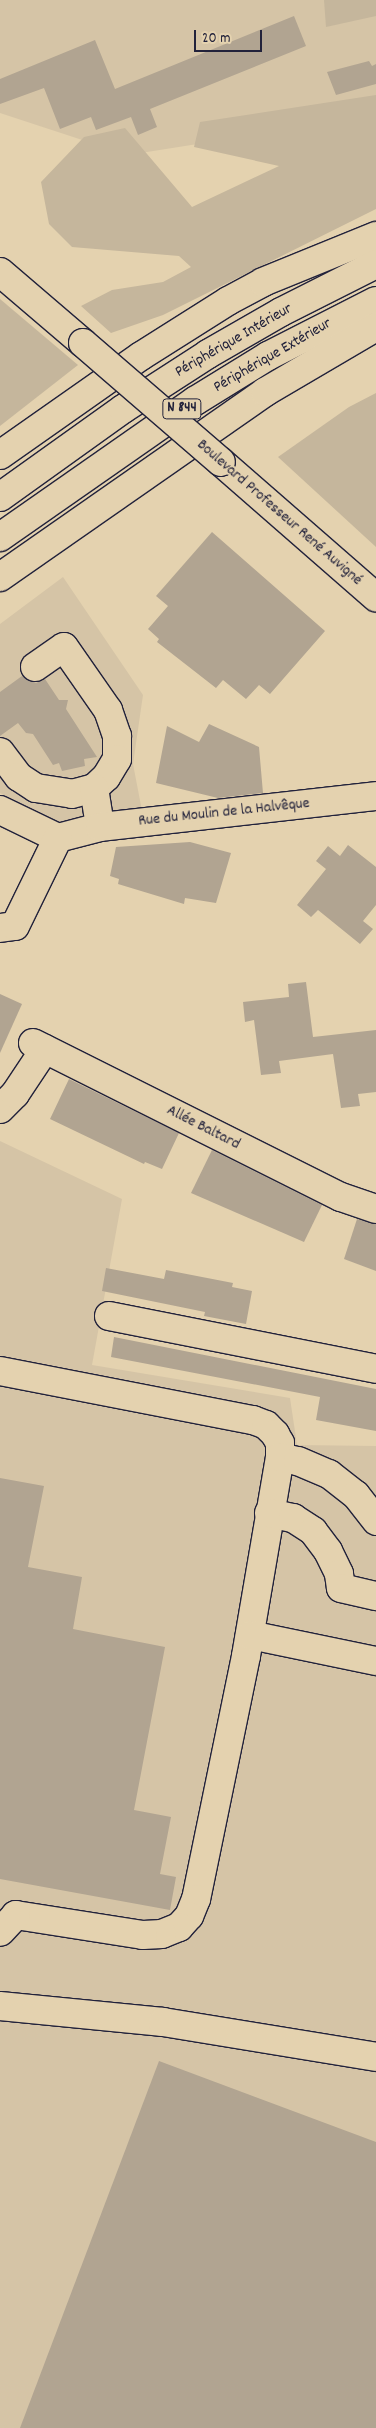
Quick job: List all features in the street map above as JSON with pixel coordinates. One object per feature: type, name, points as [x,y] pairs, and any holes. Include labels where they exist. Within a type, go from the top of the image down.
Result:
[{"type":"main road","points":[[0,455],[141,356],[262,282],[376,236]]},
{"type":"main road","name":"Périphérique Intérieur","points":[[0,497],[123,409],[208,354],[281,312],[376,264]]},
{"type":"main road","name":"Boulevard Professeur René Auvigné","points":[[0,272],[376,597]]},
{"type":"main road","name":"Périphérique Extérieur","points":[[0,537],[195,401],[268,356],[376,300]]},
{"type":"main road","points":[[0,577],[265,392],[376,327]]},
{"type":"main road","points":[[0,752],[19,777],[36,788],[72,794],[94,788],[106,777],[117,759],[117,736],[108,710],[64,647],[35,667]]},
{"type":"main road","points":[[94,788],[100,827]]},
{"type":"main road","name":"Rue du Moulin de la Halvêque","points":[[65,835],[100,827],[376,796]]},
{"type":"main road","points":[[0,810],[65,835],[15,926],[0,928]]},
{"type":"main road","name":"Allée Baltard","points":[[0,1109],[15,1094],[39,1046],[341,1197],[376,1209]]},
{"type":"main road","points":[[109,1316],[376,1369]]},
{"type":"main road","points":[[0,1371],[253,1420],[266,1425],[275,1434],[280,1443],[280,1457],[269,1513],[250,1635],[196,1899],[188,1916],[179,1927],[162,1934],[143,1935],[5,1920]]},
{"type":"main road","points":[[280,1457],[298,1461],[329,1474],[356,1495],[373,1512]]},
{"type":"main road","points":[[269,1513],[292,1518],[312,1531],[328,1551],[339,1574],[341,1588],[376,1596]]},
{"type":"main road","points":[[250,1635],[376,1661]]},
{"type":"main road","points":[[0,2006],[163,2022],[370,2059]]},
{"type":"shaded area","points":[[0,0],[376,0],[376,116],[128,155],[0,113]]},
{"type":"shaded area","points":[[324,0],[376,0],[376,16],[326,27]]},
{"type":"shaded area","points":[[376,95],[376,209],[163,315],[111,333],[81,306],[112,290],[163,282],[191,267],[179,256],[72,247],[49,224],[41,182],[84,137],[125,128],[192,207],[279,166],[194,147],[200,122]]},
{"type":"shaded area","points":[[0,299],[78,365],[0,426]]},
{"type":"shaded area","points":[[376,393],[376,547],[278,457],[349,407]]},
{"type":"shaded area","points":[[63,577],[143,695],[133,764],[143,816],[72,826],[58,823],[0,793],[0,624]]},
{"type":"shaded area","points":[[0,1141],[122,1199],[92,1365],[290,1398],[297,1445],[376,1446],[376,2428],[0,2428]]},
{"type":"building","points":[[294,16],[306,46],[150,109],[157,127],[138,135],[131,117],[96,130],[91,117],[60,129],[44,88],[0,104],[0,79],[95,40],[115,89]]},
{"type":"building","points":[[369,61],[372,66],[376,64],[376,84],[336,95],[327,72]]},
{"type":"building","points":[[212,532],[325,631],[270,694],[259,685],[246,699],[223,680],[216,688],[157,642],[159,639],[148,629],[168,606],[156,596]]},
{"type":"building","points":[[22,676],[36,683],[45,679],[59,700],[68,700],[66,709],[97,757],[84,759],[85,766],[62,771],[59,763],[53,765],[33,734],[26,733],[18,723],[0,736],[0,692]]},
{"type":"building","points":[[209,724],[259,747],[263,793],[218,798],[156,783],[167,726],[199,742]]},
{"type":"building","points":[[190,842],[231,853],[216,903],[185,898],[184,904],[118,884],[119,879],[110,876],[116,847]]},
{"type":"building","points":[[348,845],[376,867],[376,905],[363,921],[373,929],[360,944],[318,910],[311,917],[297,905],[326,869],[316,861],[328,846],[340,856]]},
{"type":"building","points":[[306,982],[313,1037],[376,1030],[376,1092],[358,1094],[360,1106],[341,1108],[333,1054],[279,1061],[281,1073],[261,1075],[254,1020],[245,1022],[243,1002],[289,997],[288,984]]},
{"type":"building","points":[[0,994],[22,1004],[0,1053]]},
{"type":"building","points":[[69,1079],[179,1133],[162,1169],[145,1162],[144,1164],[50,1119]]},
{"type":"building","points":[[212,1150],[322,1205],[304,1242],[191,1193]]},
{"type":"building","points":[[357,1219],[376,1224],[376,1271],[344,1259]]},
{"type":"building","points":[[106,1268],[164,1279],[166,1270],[233,1283],[232,1287],[252,1291],[246,1324],[204,1316],[205,1312],[102,1291]]},
{"type":"building","points":[[114,1337],[376,1389],[376,1431],[316,1420],[320,1397],[111,1357]]},
{"type":"building","points":[[0,1478],[44,1486],[28,1567],[82,1577],[73,1629],[165,1647],[134,1810],[171,1817],[160,1874],[176,1877],[170,1910],[0,1879]]},
{"type":"building","points":[[159,2061],[376,2142],[376,2428],[20,2428]]}]
